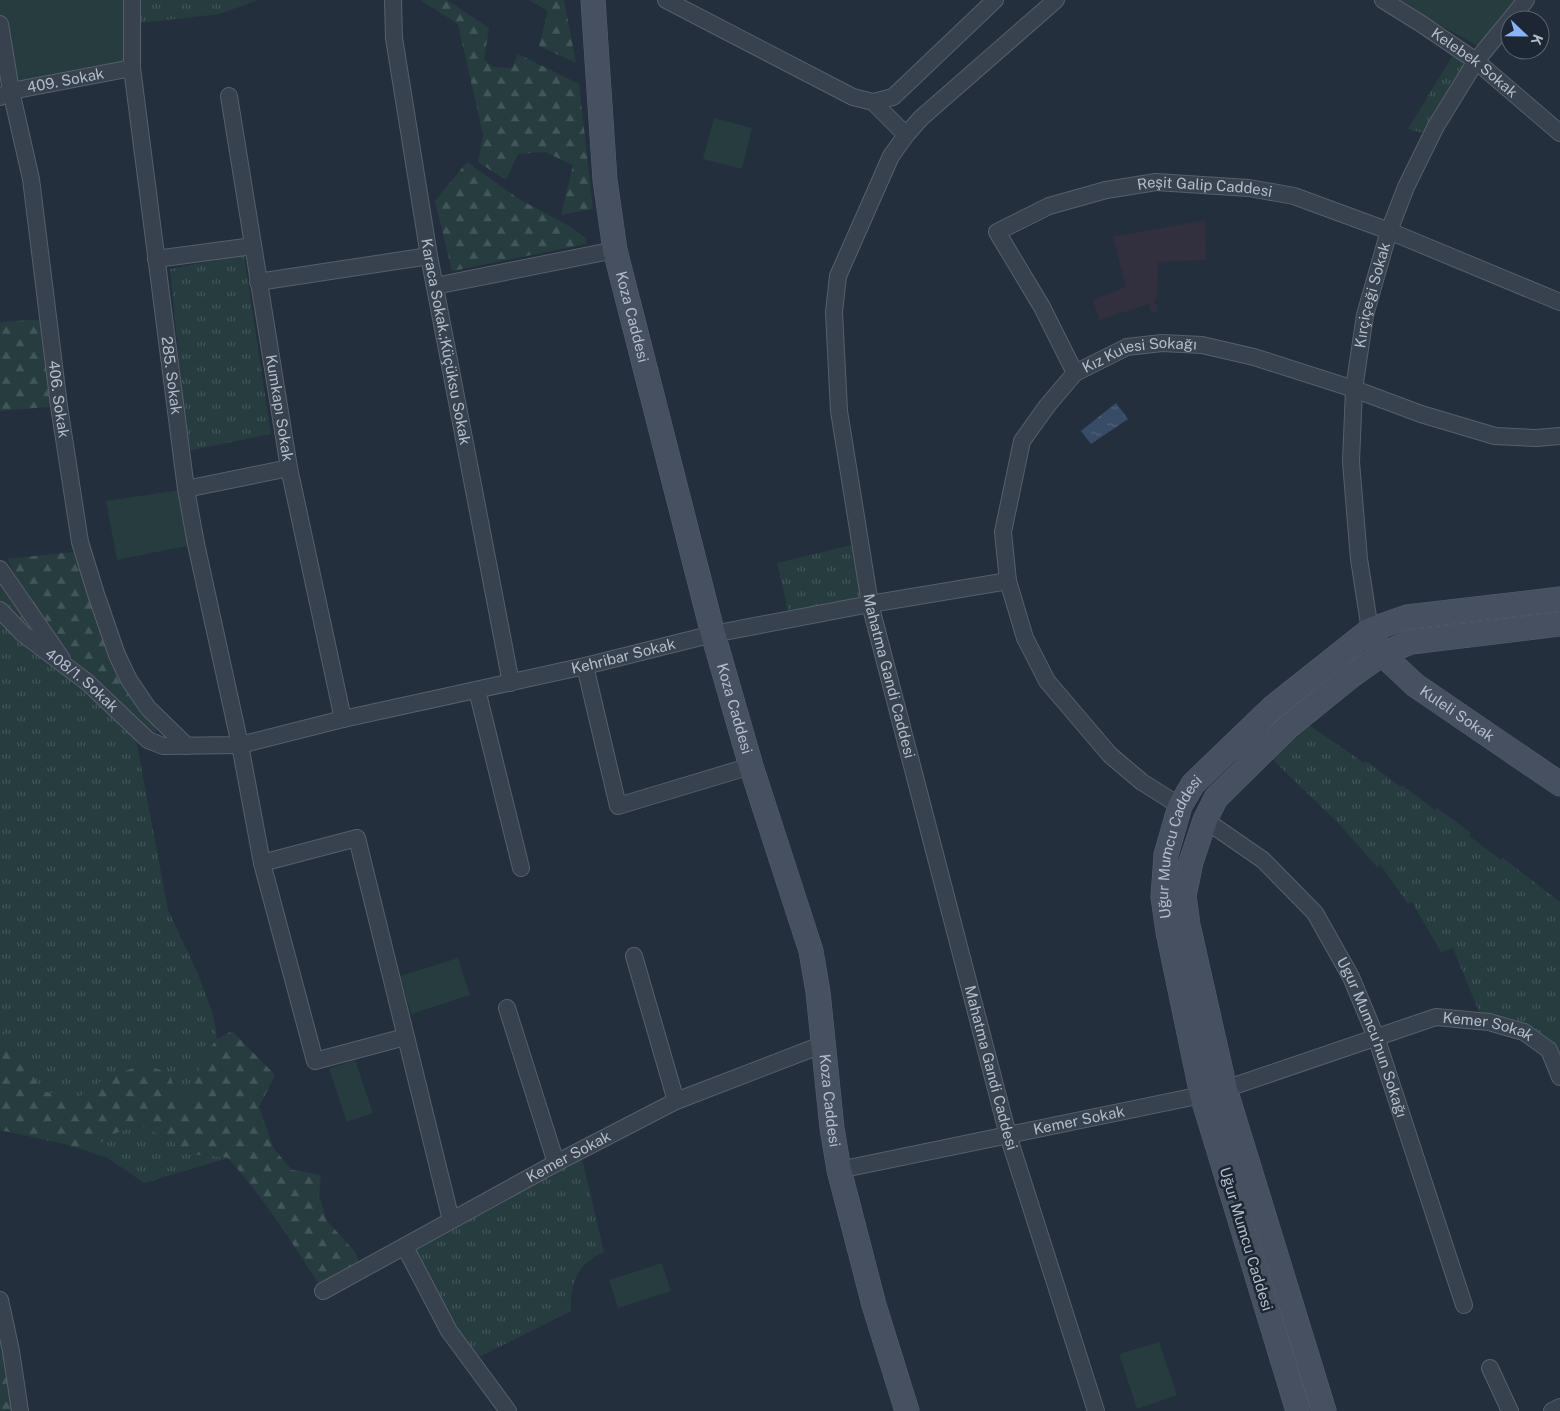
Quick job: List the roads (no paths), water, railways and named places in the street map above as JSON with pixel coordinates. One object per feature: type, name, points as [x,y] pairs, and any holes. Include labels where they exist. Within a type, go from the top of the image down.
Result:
[{"type":"main road","name":"Koza Caddesi","points":[[593,0],[605,180],[615,250],[713,634],[751,766],[811,951],[818,992],[832,1128],[839,1170],[874,1305],[907,1411]]},
{"type":"main road","name":"Uğur Mumcu Caddesi","points":[[1298,1411],[1214,1092],[1168,932],[1163,897],[1166,855],[1180,806],[1194,784],[1272,708],[1370,630],[1407,617],[1560,599]]},
{"type":"main road","name":"Uğur Mumcu Caddesi","points":[[1324,1411],[1214,1092],[1184,896],[1191,862],[1205,820],[1216,798],[1288,727],[1351,676],[1382,654],[1411,642],[1560,624]]},
{"type":"main road","name":"Kuleli Sokak","points":[[1370,630],[1382,654],[1415,685],[1560,784]]},
{"type":"street","name":"285. Sokak","points":[[132,0],[132,68],[186,489],[196,544],[240,745],[262,864],[315,1061],[406,1037]]},
{"type":"street","name":"Karaca Sokak.;Küçüksu Sokak","points":[[393,0],[394,38],[429,256],[511,683]]},
{"type":"street","points":[[666,0],[853,97],[873,102],[892,97],[995,0]]},
{"type":"street","name":"Mahatma Gandi Caddesi","points":[[1056,0],[921,118],[891,156],[838,276],[834,312],[839,411],[870,604],[1008,1135],[1096,1411]]},
{"type":"street","name":"Kelebek Sokak","points":[[1383,0],[1476,61],[1560,133]]},
{"type":"street","name":"Kırçiçeği Sokak","points":[[1370,630],[1359,559],[1351,462],[1354,389],[1365,315],[1389,231],[1406,187],[1436,126],[1476,61],[1526,0]]},
{"type":"street","name":"406. Sokak","points":[[0,24],[5,94],[31,179],[59,406],[80,542],[105,620],[129,680],[148,708],[187,746]]},
{"type":"street","name":"409. Sokak","points":[[5,94],[132,68]]},
{"type":"street","name":"Kumkapı Sokak","points":[[229,96],[289,468],[343,718]]},
{"type":"street","points":[[873,102],[906,135]]},
{"type":"street","name":"Reşit Galip Caddesi","points":[[1075,373],[1042,307],[997,232],[1049,206],[1106,190],[1156,182],[1250,188],[1294,196],[1389,231],[1560,302]]},
{"type":"street","points":[[156,260],[253,246]]},
{"type":"street","points":[[435,286],[615,250]]},
{"type":"street","points":[[258,282],[429,256]]},
{"type":"street","name":"Kız Kulesi Sokağı","points":[[1180,806],[1142,782],[1110,755],[1047,681],[1025,638],[1008,581],[1003,532],[1022,441],[1047,406],[1075,373],[1128,347],[1162,343],[1202,345],[1254,357],[1354,389],[1421,414],[1495,436],[1536,438],[1560,436]]},
{"type":"street","points":[[186,489],[289,468]]},
{"type":"street","points":[[0,569],[49,638],[67,667]]},
{"type":"street","name":"Kehribar Sokak","points":[[163,746],[240,745],[343,718],[511,683],[713,634],[870,604],[1008,581]]},
{"type":"street","name":"408/1. Sokak","points":[[0,610],[22,633],[93,688],[148,740],[163,746]]},
{"type":"street","points":[[585,666],[618,806],[751,766]]},
{"type":"street","points":[[477,690],[521,868]]},
{"type":"street","name":"Ugur Mumcu'nun Sokağı","points":[[1205,820],[1262,860],[1315,913],[1351,977],[1376,1037],[1464,1306]]},
{"type":"street","points":[[262,864],[357,838],[451,1220]]},
{"type":"street","points":[[634,956],[676,1101]]},
{"type":"street","points":[[507,1008],[556,1163]]},
{"type":"street","name":"Kemer Sokak","points":[[839,1170],[1214,1092],[1436,1017],[1489,1022],[1524,1032],[1549,1050],[1560,1077]]},
{"type":"street","name":"Kemer Sokak","points":[[323,1291],[556,1163],[676,1101],[824,1044]]},
{"type":"street","points":[[405,1246],[449,1331],[508,1411]]},
{"type":"street","points":[[0,1300],[11,1351],[20,1411]]},
{"type":"street","points":[[1490,1368],[1510,1411]]},
{"type":"street","points":[[1552,1411],[1560,1407]]},
{"type":"water","points":[[1116,403],[1128,419],[1091,444],[1081,431]]}]
